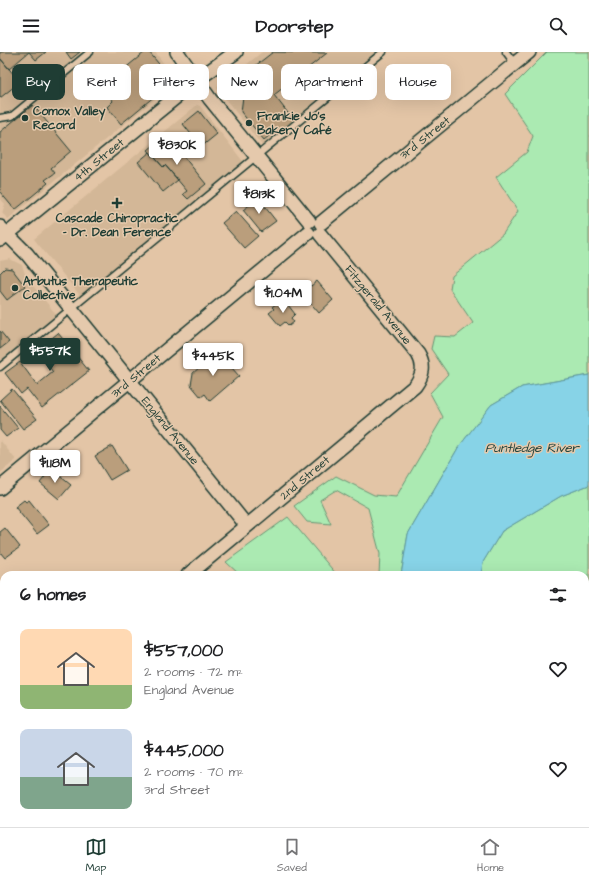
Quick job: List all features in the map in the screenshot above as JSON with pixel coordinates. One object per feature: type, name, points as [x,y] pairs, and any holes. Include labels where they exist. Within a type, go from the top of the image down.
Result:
[{"type":"street","name":"Fitzgerald Avenue","points":[[177,52],[186,64]]},
{"type":"street","name":"4th Street","points":[[209,71],[236,52]]},
{"type":"street","name":"3rd Street","points":[[0,488],[529,52]]},
{"type":"street","name":"Fitzgerald Avenue","points":[[209,98],[418,354],[423,365],[420,380]]},
{"type":"street","name":"4th Street","points":[[2,234],[172,100]]},
{"type":"street","name":"England Avenue","points":[[2,234],[27,254],[247,526]]},
{"type":"street","name":"2nd Street","points":[[193,571],[416,386],[420,380]]},
{"type":"lane","points":[[0,118],[12,116],[90,52]]},
{"type":"lane","points":[[0,367],[383,52]]},
{"type":"lane","points":[[506,52],[515,64]]},
{"type":"shaded area","points":[[0,52],[155,52],[164,64],[139,64],[139,100],[154,100],[8,219],[2,213],[5,204],[0,198]]},
{"type":"shaded area","points":[[262,52],[383,52],[368,64],[281,64],[281,100],[324,100],[264,148],[226,100],[273,100],[273,64],[247,64]]},
{"type":"shaded area","points":[[197,105],[200,106],[245,164],[83,299],[34,239]]},
{"type":"shaded area","points":[[10,259],[22,265],[26,277],[59,318],[0,367],[0,261]]},
{"type":"shaded area","points":[[0,440],[16,460],[0,473]]},
{"type":"green space","points":[[547,52],[589,52],[589,375],[522,387],[491,405],[458,448],[408,534],[402,571],[379,571],[380,554],[368,508],[336,490],[320,500],[331,524],[307,522],[294,506],[336,476],[374,495],[396,497],[443,417],[430,393],[448,374],[431,349],[434,336],[455,337],[473,323],[450,289],[452,276],[503,234],[518,211],[496,177],[527,152],[533,136],[505,94]]},
{"type":"green space","points":[[589,485],[589,571],[482,571],[483,562],[502,531],[561,496]]},
{"type":"green space","points":[[288,517],[334,571],[236,571],[226,562]]},
{"type":"water","name":"Puntledge River","points":[[589,375],[589,485],[561,496],[502,531],[483,562],[482,571],[402,571],[408,534],[458,448],[491,405],[522,387]]},
{"type":"building","points":[[0,52],[29,52],[15,64],[12,64],[12,66],[9,69],[0,58]]},
{"type":"building","points":[[29,52],[46,52],[36,60]]},
{"type":"building","points":[[66,52],[80,52],[71,59]]},
{"type":"building","points":[[145,52],[149,52],[159,64],[139,64],[139,100],[150,100],[121,124],[107,107],[113,101],[112,100],[131,100],[130,64]]},
{"type":"building","points":[[273,52],[327,53],[313,64],[281,64],[281,89],[274,95],[294,121],[281,131],[279,128],[264,140],[241,112],[243,100],[273,100],[273,64],[258,64]]},
{"type":"building","points":[[0,58],[12,72],[12,88],[0,98]]},
{"type":"building","points":[[33,105],[71,151],[51,168],[55,173],[45,180],[48,183],[15,210],[0,192],[0,132]]},
{"type":"building","points":[[199,111],[217,134],[201,147],[183,124]]},
{"type":"building","points":[[166,135],[206,184],[188,199],[183,194],[187,191],[165,165],[163,167],[148,150]]},
{"type":"building","points":[[150,152],[163,167],[165,165],[178,180],[163,192],[138,162]]},
{"type":"building","points":[[258,198],[276,221],[261,232],[243,210]]},
{"type":"building","points":[[236,211],[258,236],[244,248],[222,223]]},
{"type":"building","points":[[5,268],[12,269],[25,286],[7,300],[0,291],[0,273]]},
{"type":"building","points":[[317,281],[333,300],[319,313],[301,292],[309,284],[311,286]]},
{"type":"building","points":[[285,301],[295,314],[291,318],[294,322],[289,326],[285,322],[280,326],[269,313],[274,309],[272,307],[278,302],[280,304]]},
{"type":"building","points":[[0,331],[9,342],[0,349]]},
{"type":"building","points":[[58,333],[89,371],[42,408],[27,389],[21,394],[5,373],[20,362],[37,385],[53,372],[36,351]]},
{"type":"building","points":[[218,352],[239,376],[210,401],[205,394],[201,397],[191,385],[193,373]]},
{"type":"building","points":[[12,389],[37,419],[23,429],[0,400]]},
{"type":"building","points":[[0,406],[18,428],[6,437],[0,430]]},
{"type":"building","points":[[112,446],[127,470],[110,480],[95,456]]},
{"type":"building","points":[[51,469],[71,485],[59,499],[40,483]]},
{"type":"building","points":[[24,500],[26,502],[29,500],[49,525],[37,534],[15,507]]},
{"type":"building","points":[[5,528],[20,547],[5,558],[0,552],[0,532]]},
{"type":"place","name":"Comox Valley Record","points":[[25,118]]},
{"type":"place","name":"Frankie Jo's Bakery Café","points":[[249,123]]},
{"type":"place","name":"Cascade Chiropractic - Dr. Dean Ference","points":[[117,203]]},
{"type":"place","name":"Arbutus Therapeutic Collective","points":[[15,288]]}]
